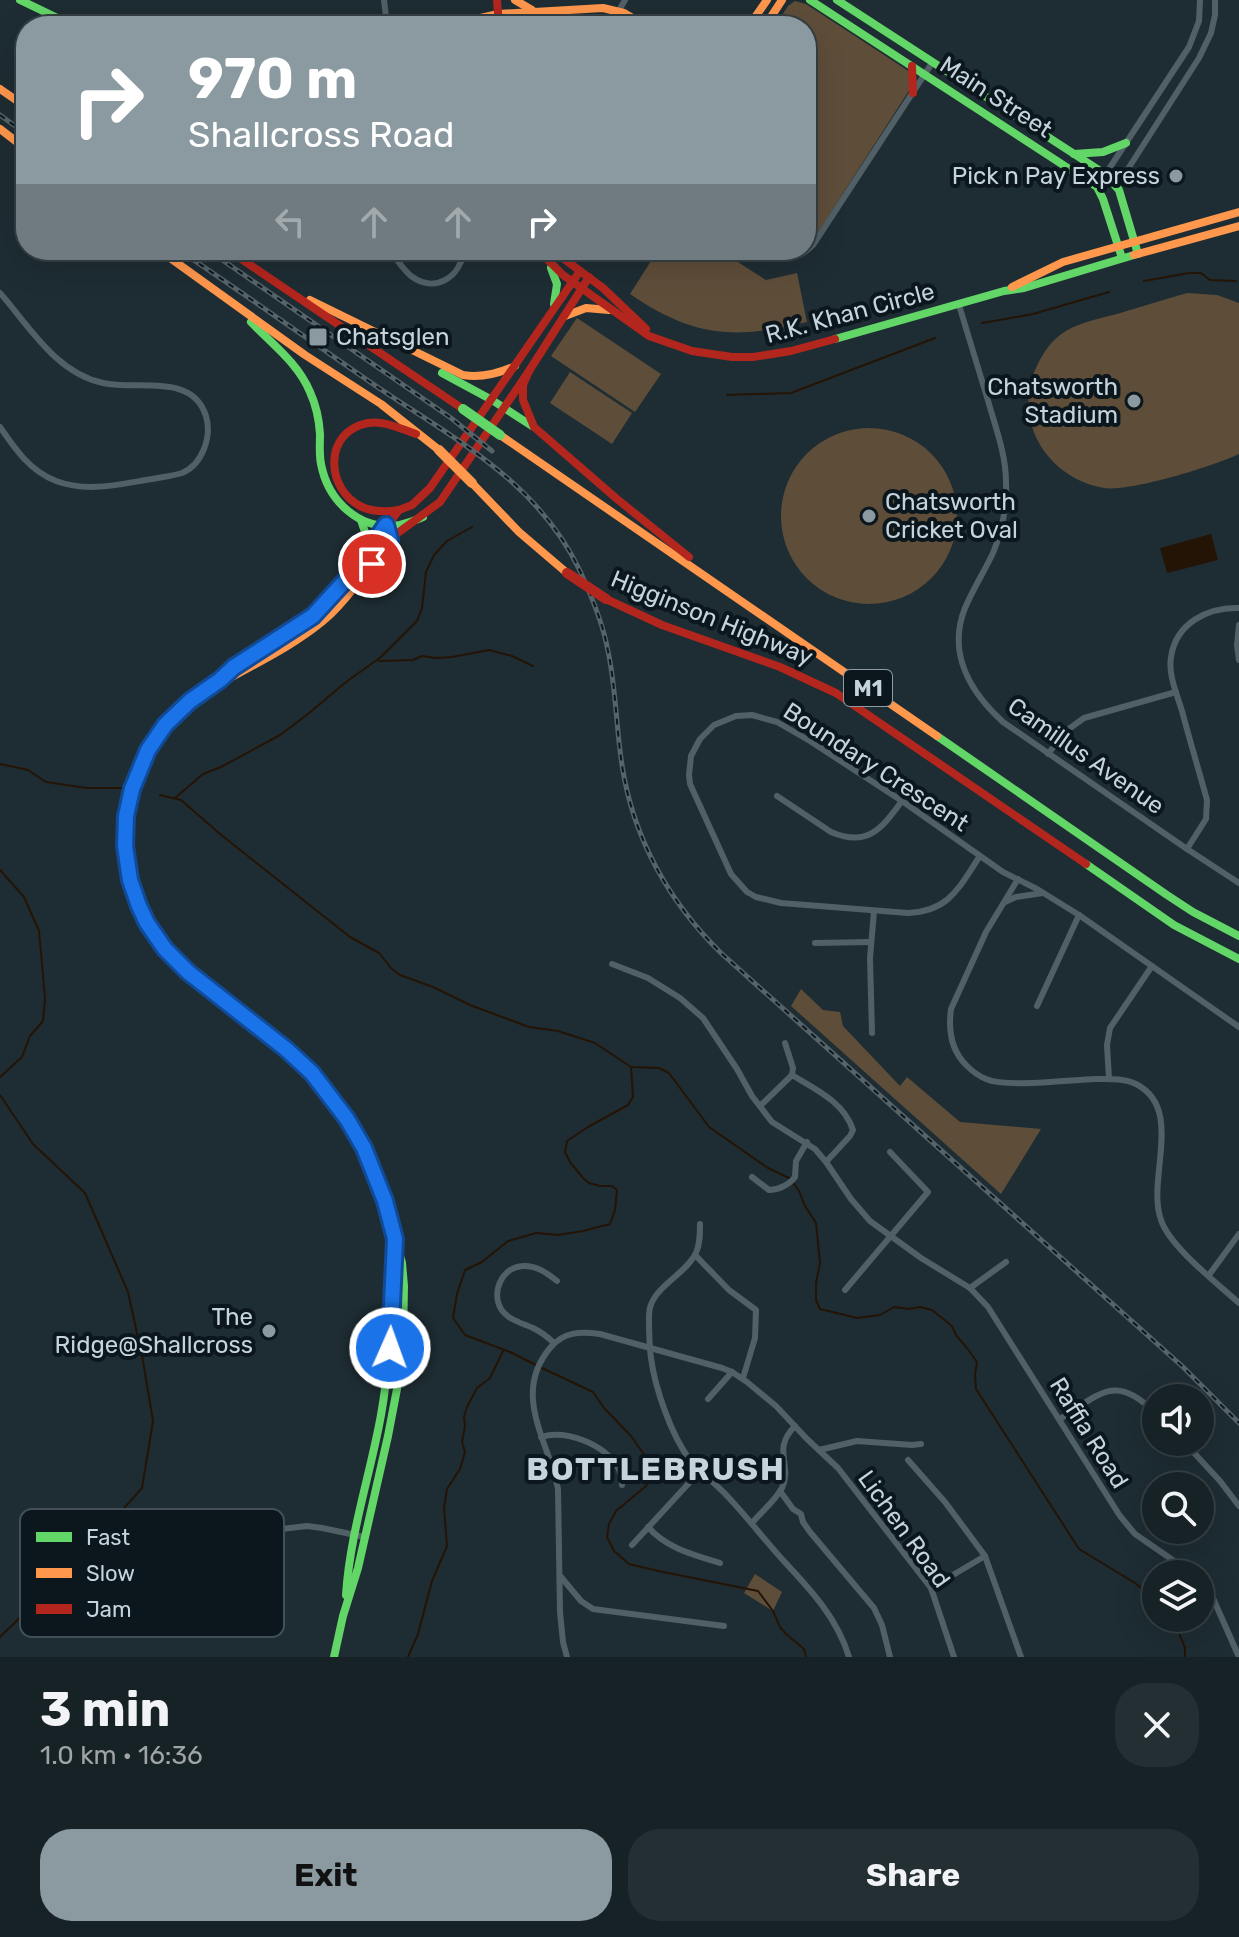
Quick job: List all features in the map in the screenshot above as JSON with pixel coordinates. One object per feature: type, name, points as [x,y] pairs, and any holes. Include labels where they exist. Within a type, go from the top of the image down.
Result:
[{"type":"main road","points":[[20,0],[53,16]]},
{"type":"main road","points":[[497,0],[498,14]]},
{"type":"main road","points":[[515,0],[533,11]]},
{"type":"main road","name":"Main Street","points":[[810,0],[1097,187]]},
{"type":"main road","name":"Main Street","points":[[837,0],[1108,177],[1119,190],[1138,254]]},
{"type":"main road","points":[[489,16],[603,8],[630,16]]},
{"type":"main road","points":[[912,66],[913,93]]},
{"type":"main road","points":[[0,129],[16,141]]},
{"type":"main road","points":[[1073,154],[1103,152],[1126,143]]},
{"type":"main road","points":[[1097,187],[1122,258]]},
{"type":"main road","name":"R.K. Khan Circle","points":[[1004,291],[1063,262],[1239,212]]},
{"type":"main road","name":"R.K. Khan Circle","points":[[548,262],[613,312],[657,339],[712,355],[753,357],[791,351],[1239,226]]},
{"type":"main road","name":"Higginson Highway","points":[[173,260],[305,355],[381,404],[422,436],[519,532],[567,573],[606,599],[654,621],[798,674],[836,693],[1174,925],[1239,959]]},
{"type":"main road","name":"Higginson Highway","points":[[242,260],[463,409],[1167,895],[1239,936]]},
{"type":"main road","name":"R.K. Khan Circle","points":[[565,260],[603,288],[657,339]]},
{"type":"main road","points":[[548,262],[558,290],[551,312]]},
{"type":"main road","points":[[334,1657],[387,1444],[399,1380],[404,1333],[404,1283],[400,1254],[375,1172],[347,1119],[331,1097],[312,1073],[286,1049],[175,961],[147,923],[130,880],[125,846],[126,816],[141,763],[158,734],[173,717],[220,680],[286,646],[321,622],[355,588],[390,540],[440,502],[565,316],[584,274]]},
{"type":"main road","points":[[262,275],[463,375],[484,377],[515,366]]},
{"type":"main road","points":[[367,509],[399,510],[412,505],[430,488],[551,312],[577,285]]},
{"type":"main road","points":[[233,304],[300,371],[316,410],[321,467],[327,486],[342,507],[361,520],[386,525],[398,525],[423,517]]},
{"type":"main road","points":[[565,316],[592,307],[613,312]]},
{"type":"main road","points":[[384,338],[534,427],[617,499],[758,612]]},
{"type":"main road","points":[[529,371],[523,385],[523,400],[534,427]]},
{"type":"main road","points":[[390,540],[386,525],[345,496],[336,481],[333,458],[342,439],[353,429],[368,423],[422,436]]},
{"type":"main road","points":[[220,680],[234,667],[313,616],[355,570],[399,510]]},
{"type":"main road","points":[[361,520],[368,551]]},
{"type":"main road","points":[[346,1604],[352,1535],[384,1397],[390,1348],[395,1239]]},
{"type":"street","points":[[615,16],[625,0]]},
{"type":"street","points":[[1097,187],[1108,177],[1126,143],[1189,47],[1199,21],[1200,0]]},
{"type":"street","points":[[1119,190],[1126,172],[1206,44],[1214,21],[1215,0]]},
{"type":"street","points":[[816,240],[932,63]]},
{"type":"street","points":[[1108,177],[1126,172]]},
{"type":"street","points":[[398,260],[409,274],[423,282],[439,283],[452,277],[462,260]]},
{"type":"street","points":[[0,293],[62,363],[101,383],[162,386],[185,391],[205,413],[208,431],[199,459],[182,472],[107,486],[82,487],[39,472],[20,456],[0,427]]},
{"type":"street","name":"Camillus Avenue","points":[[959,305],[1000,443],[1006,478],[1002,525],[960,624],[961,653],[968,680],[981,701],[1003,722],[1239,883]]},
{"type":"street","points":[[1187,849],[1206,819],[1207,800],[1170,669],[1171,658],[1178,636],[1198,616],[1225,607],[1239,608]]},
{"type":"street","points":[[1239,625],[1239,660]]},
{"type":"street","points":[[1048,754],[1066,731],[1084,718],[1176,692]]},
{"type":"street","name":"Boundary Crescent","points":[[736,716],[762,717],[810,741],[902,801],[980,856],[956,892],[938,907],[920,913],[781,903],[747,892],[731,874],[694,795],[689,775],[691,756],[700,739],[714,725],[736,716]]},
{"type":"street","points":[[777,796],[831,832],[856,839],[882,828],[902,801]]},
{"type":"street","points":[[980,856],[1079,915],[1239,1027]]},
{"type":"street","points":[[1018,879],[986,932],[951,1009],[949,1021],[954,1048],[974,1073],[995,1082],[1109,1079],[1134,1083],[1144,1089],[1154,1101],[1161,1123],[1157,1196],[1161,1221],[1177,1246],[1239,1303]]},
{"type":"street","points":[[1005,902],[1043,893]]},
{"type":"street","points":[[872,1033],[871,942],[874,911]]},
{"type":"street","points":[[1037,1006],[1079,915]]},
{"type":"street","points":[[815,943],[871,942]]},
{"type":"street","name":"Raffia Road","points":[[612,964],[648,978],[680,998],[703,1018],[760,1106],[778,1127],[807,1142],[826,1162],[863,1214],[928,1263],[970,1288],[988,1307],[1128,1527],[1172,1560]]},
{"type":"street","points":[[1109,1079],[1107,1045],[1110,1028],[1152,966]]},
{"type":"street","points":[[760,1106],[792,1075],[793,1068],[785,1043]]},
{"type":"street","points":[[792,1075],[836,1103],[853,1127],[850,1136],[826,1162]]},
{"type":"street","points":[[752,1177],[769,1190],[789,1183],[795,1177],[796,1161],[807,1142]]},
{"type":"street","points":[[845,1290],[927,1194],[927,1190],[890,1152]]},
{"type":"street","points":[[700,1224],[695,1255],[660,1292],[649,1312],[651,1361],[663,1406],[684,1451],[700,1471],[726,1494],[816,1595],[837,1627],[849,1657]]},
{"type":"street","points":[[1209,1275],[1239,1234]]},
{"type":"street","points":[[695,1255],[729,1290],[756,1310],[755,1338],[743,1378]]},
{"type":"street","points":[[970,1288],[1006,1262]]},
{"type":"street","points":[[557,1281],[542,1270],[521,1266],[507,1272],[497,1293],[499,1306],[507,1316],[541,1332],[554,1343],[538,1367],[533,1400],[535,1422],[558,1489],[560,1612],[567,1657]]},
{"type":"street","name":"Lichen Road","points":[[554,1343],[569,1334],[584,1331],[686,1356],[743,1378],[838,1468],[931,1588],[954,1657]]},
{"type":"street","points":[[708,1399],[732,1372]]},
{"type":"street","points":[[1060,1419],[1098,1394],[1113,1389],[1132,1393],[1142,1400]]},
{"type":"street","points":[[752,1523],[780,1491],[784,1481],[783,1443],[795,1426]]},
{"type":"street","points":[[541,1437],[550,1434],[570,1436],[595,1447],[618,1467],[622,1485]]},
{"type":"street","points":[[819,1450],[857,1441],[921,1444]]},
{"type":"street","points":[[1197,1456],[1239,1506]]},
{"type":"street","points":[[908,1460],[945,1502],[985,1556],[1021,1657]]},
{"type":"street","points":[[632,1545],[700,1471]]},
{"type":"street","points":[[780,1491],[874,1608],[890,1657]]},
{"type":"street","points":[[284,1529],[307,1526],[365,1537]]},
{"type":"street","points":[[648,1527],[678,1549],[720,1563]]},
{"type":"street","points":[[931,1588],[985,1556]]},
{"type":"street","points":[[561,1577],[581,1601],[593,1609],[724,1626]]},
{"type":"street","points":[[1214,1601],[1239,1657]]},
{"type":"shaded area","points":[[795,1],[806,4],[910,72],[910,89],[816,235],[816,16],[782,16]]},
{"type":"shaded area","points":[[652,260],[735,260],[766,280],[797,273],[807,322],[757,331],[715,331],[674,319],[630,294]]},
{"type":"shaded area","name":"Chatsworth Stadium","points":[[1187,293],[1217,295],[1239,303],[1239,454],[1172,477],[1116,488],[1085,483],[1068,474],[1042,448],[1029,413],[1033,375],[1044,353],[1060,335],[1080,324]]},
{"type":"shaded area","points":[[577,318],[661,374],[635,412],[551,356]]},
{"type":"shaded area","points":[[570,372],[632,413],[612,444],[550,403]]},
{"type":"shaded area","name":"Chatsworth Cricket Oval","points":[[869,428],[903,434],[931,454],[951,482],[957,516],[951,550],[931,578],[903,598],[869,604],[835,598],[807,578],[787,550],[781,516],[787,482],[807,454],[835,434]]},
{"type":"shaded area","points":[[1211,534],[1218,560],[1167,573],[1160,548]]},
{"type":"shaded area","points":[[801,989],[823,1010],[840,1012],[843,1026],[900,1086],[907,1077],[960,1122],[1041,1129],[1001,1194],[791,1006]]},
{"type":"shaded area","points":[[755,1574],[782,1592],[773,1611],[744,1593]]},
{"type":"waterway","points":[[1144,281],[1189,273],[1201,273],[1210,280],[1236,281]]},
{"type":"waterway","points":[[982,323],[1033,314],[1109,292]]},
{"type":"waterway","points":[[727,395],[791,393],[935,338]]},
{"type":"waterway","points":[[175,798],[203,774],[280,735],[381,657],[417,621],[422,608],[426,572],[434,555],[447,541],[472,527]]},
{"type":"waterway","points":[[379,661],[413,660],[422,656],[452,657],[489,650],[533,666]]},
{"type":"waterway","points":[[0,764],[28,770],[46,782],[87,788],[125,788]]},
{"type":"waterway","points":[[160,795],[181,800],[350,937],[379,953],[400,975],[529,1027],[558,1031],[595,1043],[631,1067],[659,1068],[669,1073],[709,1127],[768,1168],[789,1178]]},
{"type":"waterway","points":[[0,870],[24,897],[39,931],[45,998],[43,1021],[30,1036],[22,1057],[0,1077]]},
{"type":"waterway","points":[[536,1365],[465,1335],[453,1318],[457,1294],[465,1270],[482,1262],[508,1241],[536,1233],[558,1235],[610,1224],[617,1190],[612,1186],[589,1183],[565,1152],[567,1141],[628,1105],[633,1097],[631,1067]]},
{"type":"waterway","points":[[0,1095],[33,1144],[85,1193],[128,1292],[153,1421],[142,1488],[123,1509]]},
{"type":"waterway","points":[[794,1184],[816,1223],[820,1263],[816,1300],[820,1309],[857,1318],[880,1315],[894,1307],[920,1307],[932,1310],[952,1326],[977,1362],[976,1389],[1079,1549],[1142,1589]]},
{"type":"waterway","points":[[408,1657],[418,1634],[432,1581],[447,1546],[444,1508],[447,1489],[460,1469],[465,1452],[462,1442],[467,1407],[477,1388],[490,1378],[503,1351]]},
{"type":"waterway","points":[[542,1368],[593,1392],[652,1466],[651,1478],[646,1486],[616,1511],[609,1524],[607,1537],[614,1551],[629,1564],[758,1591],[780,1627],[804,1649],[806,1657]]},
{"type":"waterway","points":[[0,1637],[20,1618]]},
{"type":"waterway","points":[[1179,1632],[1185,1657]]},
{"type":"railway","points":[[0,115],[16,127]]},
{"type":"railway","points":[[193,260],[462,443],[516,486],[541,511],[562,539],[597,610],[611,665],[627,792],[644,843],[685,912],[721,953],[1183,1367],[1239,1423]]},
{"type":"railway","points":[[222,260],[451,418],[492,451]]},
{"type":"traffic: fast","points":[[20,0],[53,16]]},
{"type":"traffic: fast","points":[[810,0],[1097,187],[1122,258]]},
{"type":"traffic: fast","points":[[837,0],[1105,174],[1119,190],[1138,254]]},
{"type":"traffic: fast","points":[[1074,154],[1103,152],[1126,143]]},
{"type":"traffic: fast","points":[[835,339],[1134,255]]},
{"type":"traffic: fast","points":[[551,268],[557,284],[554,304]]},
{"type":"traffic: fast","points":[[251,322],[292,363],[310,392],[319,423],[321,464],[325,478],[339,501],[359,519],[372,524],[400,525],[423,517]]},
{"type":"traffic: fast","points":[[442,373],[532,426]]},
{"type":"traffic: fast","points":[[463,409],[500,435]]},
{"type":"traffic: fast","points":[[361,520],[368,551]]},
{"type":"traffic: fast","points":[[384,523],[390,540]]},
{"type":"traffic: fast","points":[[937,736],[1167,895],[1239,936]]},
{"type":"traffic: fast","points":[[1086,864],[1174,925],[1239,959]]},
{"type":"traffic: fast","points":[[334,1657],[388,1436],[403,1342],[402,1263],[367,1158]]},
{"type":"traffic: fast","points":[[346,1595],[352,1549],[384,1394],[394,1245]]},
{"type":"traffic: slow","points":[[515,0],[532,10]]},
{"type":"traffic: slow","points":[[756,16],[767,0]]},
{"type":"traffic: slow","points":[[772,16],[782,0]]},
{"type":"traffic: slow","points":[[489,16],[603,8],[629,16]]},
{"type":"traffic: slow","points":[[0,89],[16,100]]},
{"type":"traffic: slow","points":[[0,129],[16,141]]},
{"type":"traffic: slow","points":[[1012,287],[1063,262],[1239,212]]},
{"type":"traffic: slow","points":[[1134,255],[1239,226]]},
{"type":"traffic: slow","points":[[173,260],[305,355],[381,404],[439,450]]},
{"type":"traffic: slow","points":[[310,300],[463,375],[490,375],[515,366]]},
{"type":"traffic: slow","points":[[565,316],[586,308],[609,310]]},
{"type":"traffic: slow","points":[[500,435],[937,736]]},
{"type":"traffic: slow","points":[[439,450],[472,483]]},
{"type":"traffic: slow","points":[[472,483],[519,532],[567,573]]},
{"type":"traffic: slow","points":[[139,902],[128,868],[126,819],[139,767],[157,736],[179,712],[204,693],[293,642],[323,621],[356,585]]},
{"type":"traffic: jam","points":[[497,0],[498,16]]},
{"type":"traffic: jam","points":[[912,66],[913,93]]},
{"type":"traffic: jam","points":[[243,260],[463,409]]},
{"type":"traffic: jam","points":[[548,260],[563,275],[649,336],[692,351],[753,357],[835,339]]},
{"type":"traffic: jam","points":[[565,260],[603,288],[646,329]]},
{"type":"traffic: jam","points":[[226,674],[313,616],[355,570],[399,510],[412,505],[430,488],[580,271]]},
{"type":"traffic: jam","points":[[356,585],[395,535],[440,502],[589,277]]},
{"type":"traffic: jam","points":[[529,371],[523,385],[523,400],[534,427],[689,557]]},
{"type":"traffic: jam","points":[[399,510],[371,510],[350,499],[341,488],[334,462],[343,437],[353,428],[374,422],[416,434]]},
{"type":"traffic: jam","points":[[567,573],[606,599]]},
{"type":"traffic: jam","points":[[606,599],[662,625],[780,667],[836,693],[1086,864]]},
{"type":"traffic: jam","points":[[139,902],[161,943],[183,968],[281,1045],[319,1083],[367,1158]]},
{"type":"place","name":"Pick n Pay Express","points":[[1176,176]]},
{"type":"place","name":"Chatsglen","points":[[318,337]]},
{"type":"place","name":"Chatsworth Stadium","points":[[1134,401]]},
{"type":"place","name":"Chatsworth Cricket Oval","points":[[869,516]]},
{"type":"place","name":"The Ridge@Shallcross","points":[[269,1331]]},
{"type":"district","name":"BOTTLEBRUSH","points":[[656,1469]]},
{"type":"route","points":[[372,564],[390,540],[386,525],[355,570],[313,616],[234,667],[181,708],[165,725],[141,763],[132,789],[126,816],[125,846],[130,880],[139,906],[165,949],[188,972],[312,1073],[347,1119],[364,1148],[385,1201],[395,1239],[390,1348]]}]
